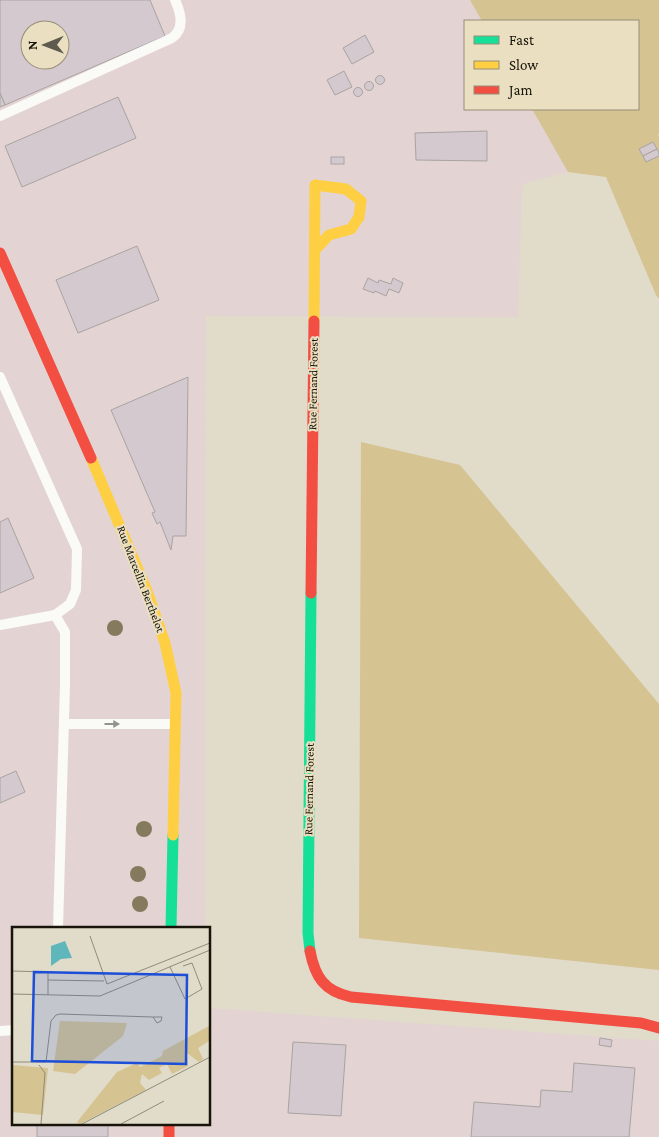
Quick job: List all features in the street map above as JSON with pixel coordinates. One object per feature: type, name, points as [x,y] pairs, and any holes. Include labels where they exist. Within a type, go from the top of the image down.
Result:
[{"type":"street","name":"Rue Fernand Forest","points":[[315,250],[329,235],[351,229],[359,217],[361,201],[346,189],[315,185],[308,933],[311,962],[322,982],[329,989],[360,999],[641,1023],[659,1028]]},
{"type":"street","name":"Rue Marcellin Berthelot","points":[[0,253],[88,450],[147,591],[165,643],[176,693],[171,927]]},
{"type":"street","points":[[169,1124],[169,1137]]},
{"type":"lane","points":[[0,116],[172,38],[180,30],[180,15],[174,0]]},
{"type":"lane","points":[[0,377],[77,549],[76,590],[70,604],[55,615],[0,625]]},
{"type":"lane","points":[[55,615],[65,632],[58,927]]},
{"type":"lane","points":[[64,724],[176,724]]},
{"type":"shaded area","points":[[0,0],[470,0],[481,20],[464,20],[464,110],[533,110],[568,172],[522,184],[518,317],[206,316],[205,927],[12,927],[12,1124],[210,1124],[210,1008],[659,1041],[659,1137],[0,1137]]},
{"type":"shaded area","points":[[470,0],[659,0],[659,299],[606,177],[568,172],[533,110],[639,110],[639,20],[481,20]]},
{"type":"shaded area","points":[[361,442],[460,465],[659,704],[659,970],[359,938]]},
{"type":"building","points":[[0,0],[150,0],[165,36],[5,105],[0,93]]},
{"type":"building","points":[[365,35],[374,52],[352,64],[343,48]]},
{"type":"building","points":[[344,71],[352,87],[335,95],[327,80]]},
{"type":"building","points":[[380,75],[385,80],[380,85],[375,80]]},
{"type":"building","points":[[369,81],[374,86],[369,91],[364,86]]},
{"type":"building","points":[[358,87],[363,92],[358,97],[353,92]]},
{"type":"building","points":[[0,93],[5,105],[0,107]]},
{"type":"building","points":[[118,97],[136,138],[22,187],[5,146]]},
{"type":"building","points":[[487,131],[487,161],[416,160],[415,133]]},
{"type":"building","points":[[653,142],[657,149],[643,156],[639,149]]},
{"type":"building","points":[[657,149],[659,156],[646,162],[643,156]]},
{"type":"building","points":[[331,157],[344,157],[344,164],[331,164]]},
{"type":"building","points":[[137,246],[159,300],[78,333],[56,280]]},
{"type":"building","points":[[368,278],[378,283],[379,280],[391,284],[393,278],[403,283],[399,293],[389,289],[386,296],[375,291],[374,293],[363,289]]},
{"type":"building","points":[[188,377],[186,536],[173,536],[171,550],[160,522],[157,524],[152,513],[155,512],[111,410]]},
{"type":"building","points":[[8,518],[34,578],[0,593],[0,522]]},
{"type":"building","points":[[16,771],[25,792],[0,803],[0,778]]},
{"type":"building","points":[[600,1038],[612,1040],[611,1047],[599,1045]]},
{"type":"building","points":[[293,1042],[346,1045],[341,1116],[288,1113]]},
{"type":"building","points":[[574,1063],[635,1068],[629,1137],[471,1137],[474,1102],[540,1107],[541,1090],[572,1092]]},
{"type":"building","points":[[37,1124],[108,1124],[108,1137],[37,1137]]},
{"type":"traffic: fast","points":[[310,951],[308,933],[311,593]]},
{"type":"traffic: fast","points":[[171,927],[173,835]]},
{"type":"traffic: slow","points":[[314,321],[315,185],[346,189],[361,201],[359,217],[351,229],[329,235],[315,250]]},
{"type":"traffic: slow","points":[[91,458],[147,591],[165,643],[176,693],[173,835]]},
{"type":"traffic: jam","points":[[0,253],[91,458]]},
{"type":"traffic: jam","points":[[311,593],[314,321]]},
{"type":"traffic: jam","points":[[310,951],[322,982],[334,991],[351,997],[641,1023],[659,1028]]},
{"type":"traffic: jam","points":[[169,1124],[169,1137]]}]
